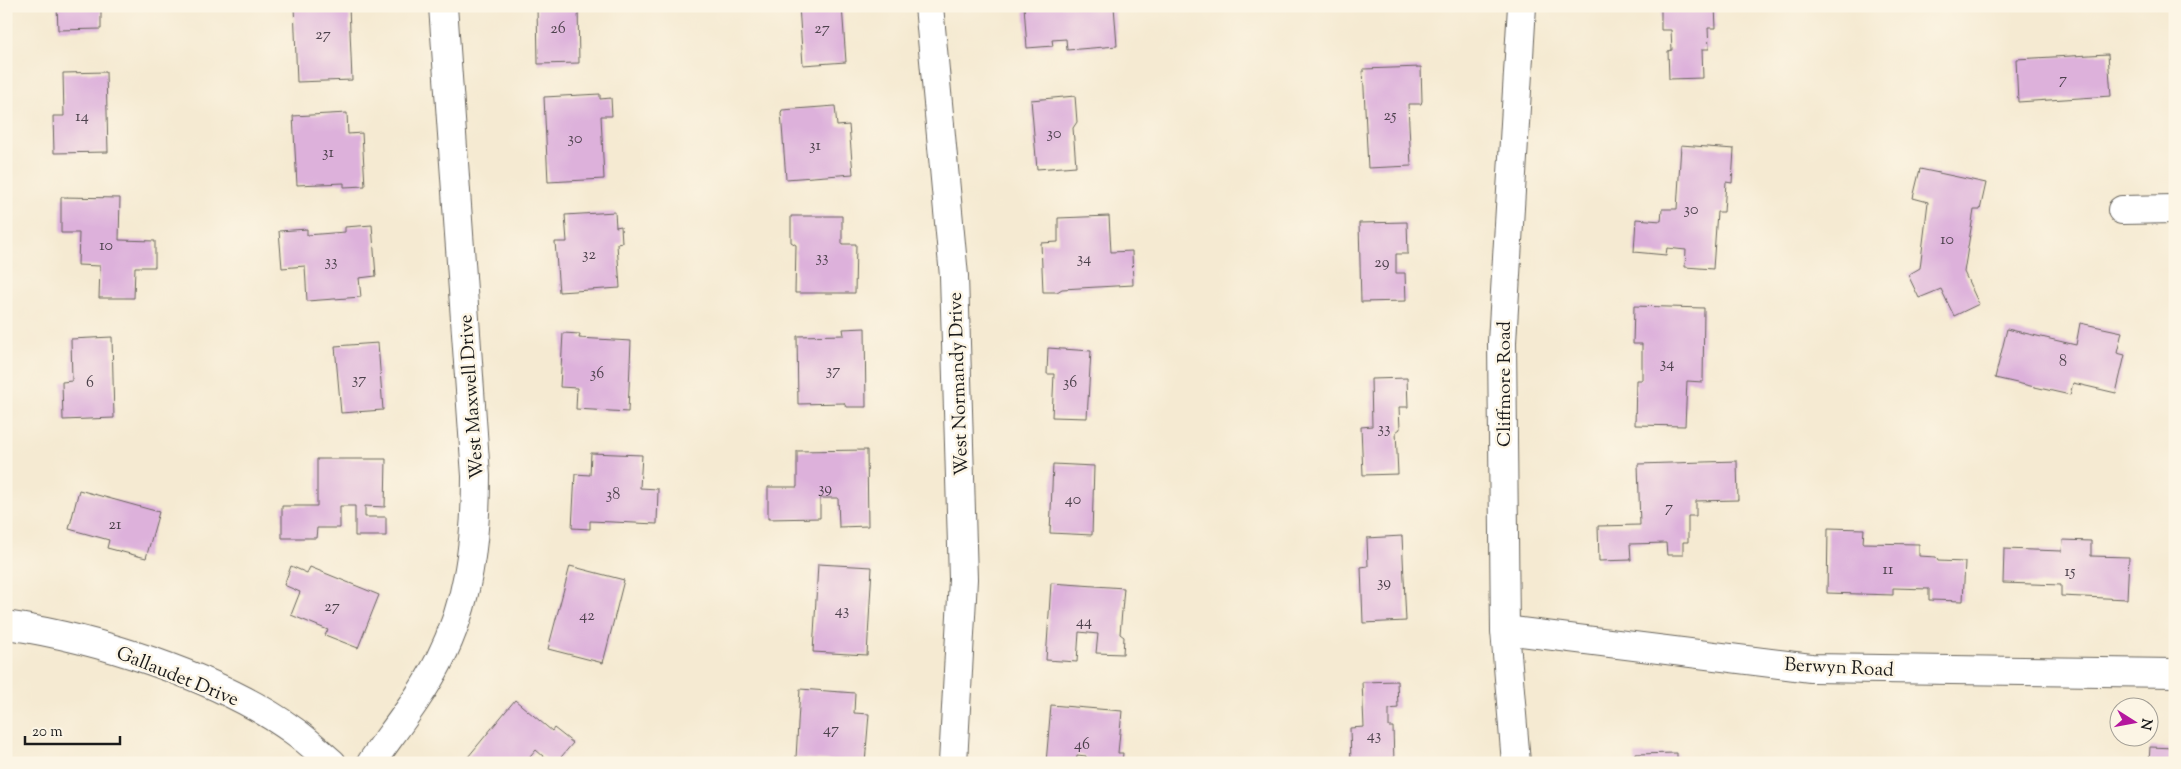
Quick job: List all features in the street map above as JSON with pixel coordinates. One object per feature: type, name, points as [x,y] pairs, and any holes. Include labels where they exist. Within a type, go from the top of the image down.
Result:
[{"type":"street","name":"West Maxwell Drive","points":[[371,763],[420,694],[439,662],[456,624],[467,587],[473,551],[476,476],[443,6]]},
{"type":"street","name":"West Normandy Drive","points":[[929,6],[955,296],[963,579],[953,763]]},
{"type":"street","name":"Cliffmore Road","points":[[1516,763],[1505,630],[1502,342],[1522,6]]},
{"type":"street","points":[[2122,210],[2175,209]]},
{"type":"street","name":"Gallaudet Drive","points":[[6,625],[29,628],[108,648],[234,694],[286,726],[332,763]]},
{"type":"street","name":"Berwyn Road","points":[[1505,630],[1811,668],[2175,673]]},
{"type":"building","points":[[57,6],[101,6],[101,29],[58,30]]},
{"type":"building","points":[[294,6],[349,6],[352,80],[297,82]]},
{"type":"building","points":[[537,6],[578,6],[579,63],[538,64]]},
{"type":"building","points":[[799,6],[842,6],[846,62],[803,65]]},
{"type":"building","points":[[1024,6],[1114,6],[1117,46],[1067,50],[1066,39],[1052,40],[1053,46],[1027,48]]},
{"type":"building","points":[[1661,6],[1715,6],[1716,28],[1708,28],[1709,49],[1702,49],[1703,78],[1669,79],[1668,51],[1672,50],[1671,30],[1661,30]]},
{"type":"building","points":[[2108,54],[2111,96],[2018,102],[2016,59]]},
{"type":"building","points":[[1421,67],[1421,104],[1408,104],[1411,166],[1368,168],[1363,69]]},
{"type":"building","points":[[106,72],[108,152],[54,153],[53,116],[64,116],[63,73]]},
{"type":"building","points":[[600,94],[600,99],[611,98],[612,116],[601,116],[604,179],[548,182],[544,97]]},
{"type":"building","points":[[1075,96],[1077,122],[1073,128],[1076,166],[1037,169],[1031,100]]},
{"type":"building","points":[[835,106],[837,126],[849,125],[853,174],[786,179],[782,110]]},
{"type":"building","points":[[347,113],[348,134],[362,133],[365,186],[344,187],[344,183],[297,185],[293,116]]},
{"type":"building","points":[[1681,145],[1734,149],[1732,183],[1726,182],[1724,212],[1717,212],[1713,269],[1685,267],[1686,250],[1667,248],[1666,255],[1634,252],[1636,219],[1661,221],[1662,209],[1677,209]]},
{"type":"building","points":[[1920,169],[1986,183],[1980,210],[1974,210],[1964,272],[1979,304],[1954,316],[1941,289],[1919,298],[1908,275],[1920,268],[1928,202],[1913,198]]},
{"type":"building","points":[[61,197],[120,198],[119,240],[155,241],[155,267],[135,267],[134,298],[99,298],[100,266],[78,265],[79,233],[61,233]]},
{"type":"building","points":[[615,212],[616,227],[621,226],[622,243],[617,244],[620,288],[559,292],[555,242],[567,242],[565,215]]},
{"type":"building","points":[[791,216],[842,216],[842,244],[856,244],[855,293],[795,293],[796,245],[791,242]]},
{"type":"building","points":[[1109,216],[1111,252],[1132,251],[1133,285],[1062,289],[1057,292],[1043,292],[1041,243],[1058,242],[1058,218]]},
{"type":"building","points":[[1407,222],[1408,254],[1396,254],[1396,273],[1405,273],[1406,301],[1361,302],[1359,223]]},
{"type":"building","points":[[372,225],[376,276],[359,278],[361,297],[307,301],[305,266],[282,268],[279,231],[307,229],[307,235],[345,232],[345,227]]},
{"type":"building","points":[[1634,306],[1704,308],[1703,382],[1687,381],[1685,426],[1635,425],[1636,380],[1642,380],[1642,344],[1633,344]]},
{"type":"building","points":[[2080,323],[2122,332],[2117,353],[2125,355],[2116,393],[2073,383],[2070,395],[1995,378],[2007,329],[2076,345]]},
{"type":"building","points":[[865,328],[866,407],[846,407],[844,403],[798,404],[797,336],[844,335],[843,329]]},
{"type":"building","points":[[563,333],[580,334],[579,338],[631,341],[628,412],[576,409],[577,388],[560,387]]},
{"type":"building","points":[[112,337],[114,418],[63,420],[62,382],[72,381],[71,339]]},
{"type":"building","points":[[378,343],[383,410],[341,413],[335,346]]},
{"type":"building","points":[[1048,348],[1091,351],[1087,418],[1052,417],[1054,374],[1047,374]]},
{"type":"building","points":[[1407,378],[1408,407],[1399,407],[1400,429],[1396,432],[1398,474],[1363,475],[1361,427],[1372,426],[1371,379]]},
{"type":"building","points":[[867,450],[868,526],[839,527],[838,498],[820,498],[820,518],[768,519],[768,487],[797,487],[797,451]]},
{"type":"building","points":[[591,453],[642,455],[640,488],[658,489],[657,524],[590,521],[590,529],[572,528],[575,474],[590,475]]},
{"type":"building","points":[[317,459],[386,459],[385,507],[365,506],[365,517],[386,517],[386,536],[355,536],[355,506],[340,506],[340,528],[317,528],[316,538],[282,538],[282,506],[317,506]]},
{"type":"building","points":[[1737,461],[1738,500],[1696,501],[1696,516],[1688,516],[1688,542],[1683,542],[1683,555],[1667,555],[1666,543],[1630,544],[1631,560],[1599,561],[1598,526],[1640,525],[1638,464]]},
{"type":"building","points":[[1053,464],[1094,466],[1092,535],[1050,533]]},
{"type":"building","points":[[79,490],[159,512],[146,558],[107,548],[109,540],[69,529]]},
{"type":"building","points":[[1828,528],[1864,529],[1863,543],[1919,544],[1919,556],[1936,557],[1938,561],[1965,562],[1963,601],[1929,600],[1929,589],[1893,588],[1893,595],[1827,593]]},
{"type":"building","points":[[1402,536],[1406,621],[1363,623],[1361,567],[1368,566],[1367,538]]},
{"type":"building","points":[[2063,540],[2091,541],[2091,556],[2129,557],[2127,599],[2061,596],[2061,585],[2003,583],[2004,549],[2062,551]]},
{"type":"building","points":[[818,564],[872,567],[867,655],[813,652]]},
{"type":"building","points":[[291,566],[307,573],[310,567],[379,595],[358,648],[325,635],[328,630],[291,615],[300,592],[284,585]]},
{"type":"building","points":[[570,566],[624,580],[603,663],[548,649]]},
{"type":"building","points":[[1051,583],[1124,588],[1120,634],[1124,637],[1123,654],[1096,653],[1098,634],[1079,632],[1077,662],[1046,660]]},
{"type":"building","points":[[1397,681],[1398,708],[1389,709],[1389,727],[1393,727],[1394,763],[1351,763],[1350,728],[1364,727],[1362,682]]},
{"type":"building","points":[[800,689],[855,693],[854,713],[869,714],[865,763],[796,758]]},
{"type":"building","points":[[515,700],[552,731],[554,728],[573,743],[556,763],[551,763],[536,750],[525,763],[475,763],[468,757]]},
{"type":"building","points":[[1051,705],[1122,711],[1118,753],[1123,753],[1122,763],[1086,763],[1086,756],[1077,755],[1076,763],[1046,763]]},
{"type":"building","points":[[2150,747],[2175,748],[2175,763],[2149,763]]},
{"type":"building","points":[[1677,753],[1677,763],[1635,763],[1635,754]]}]
